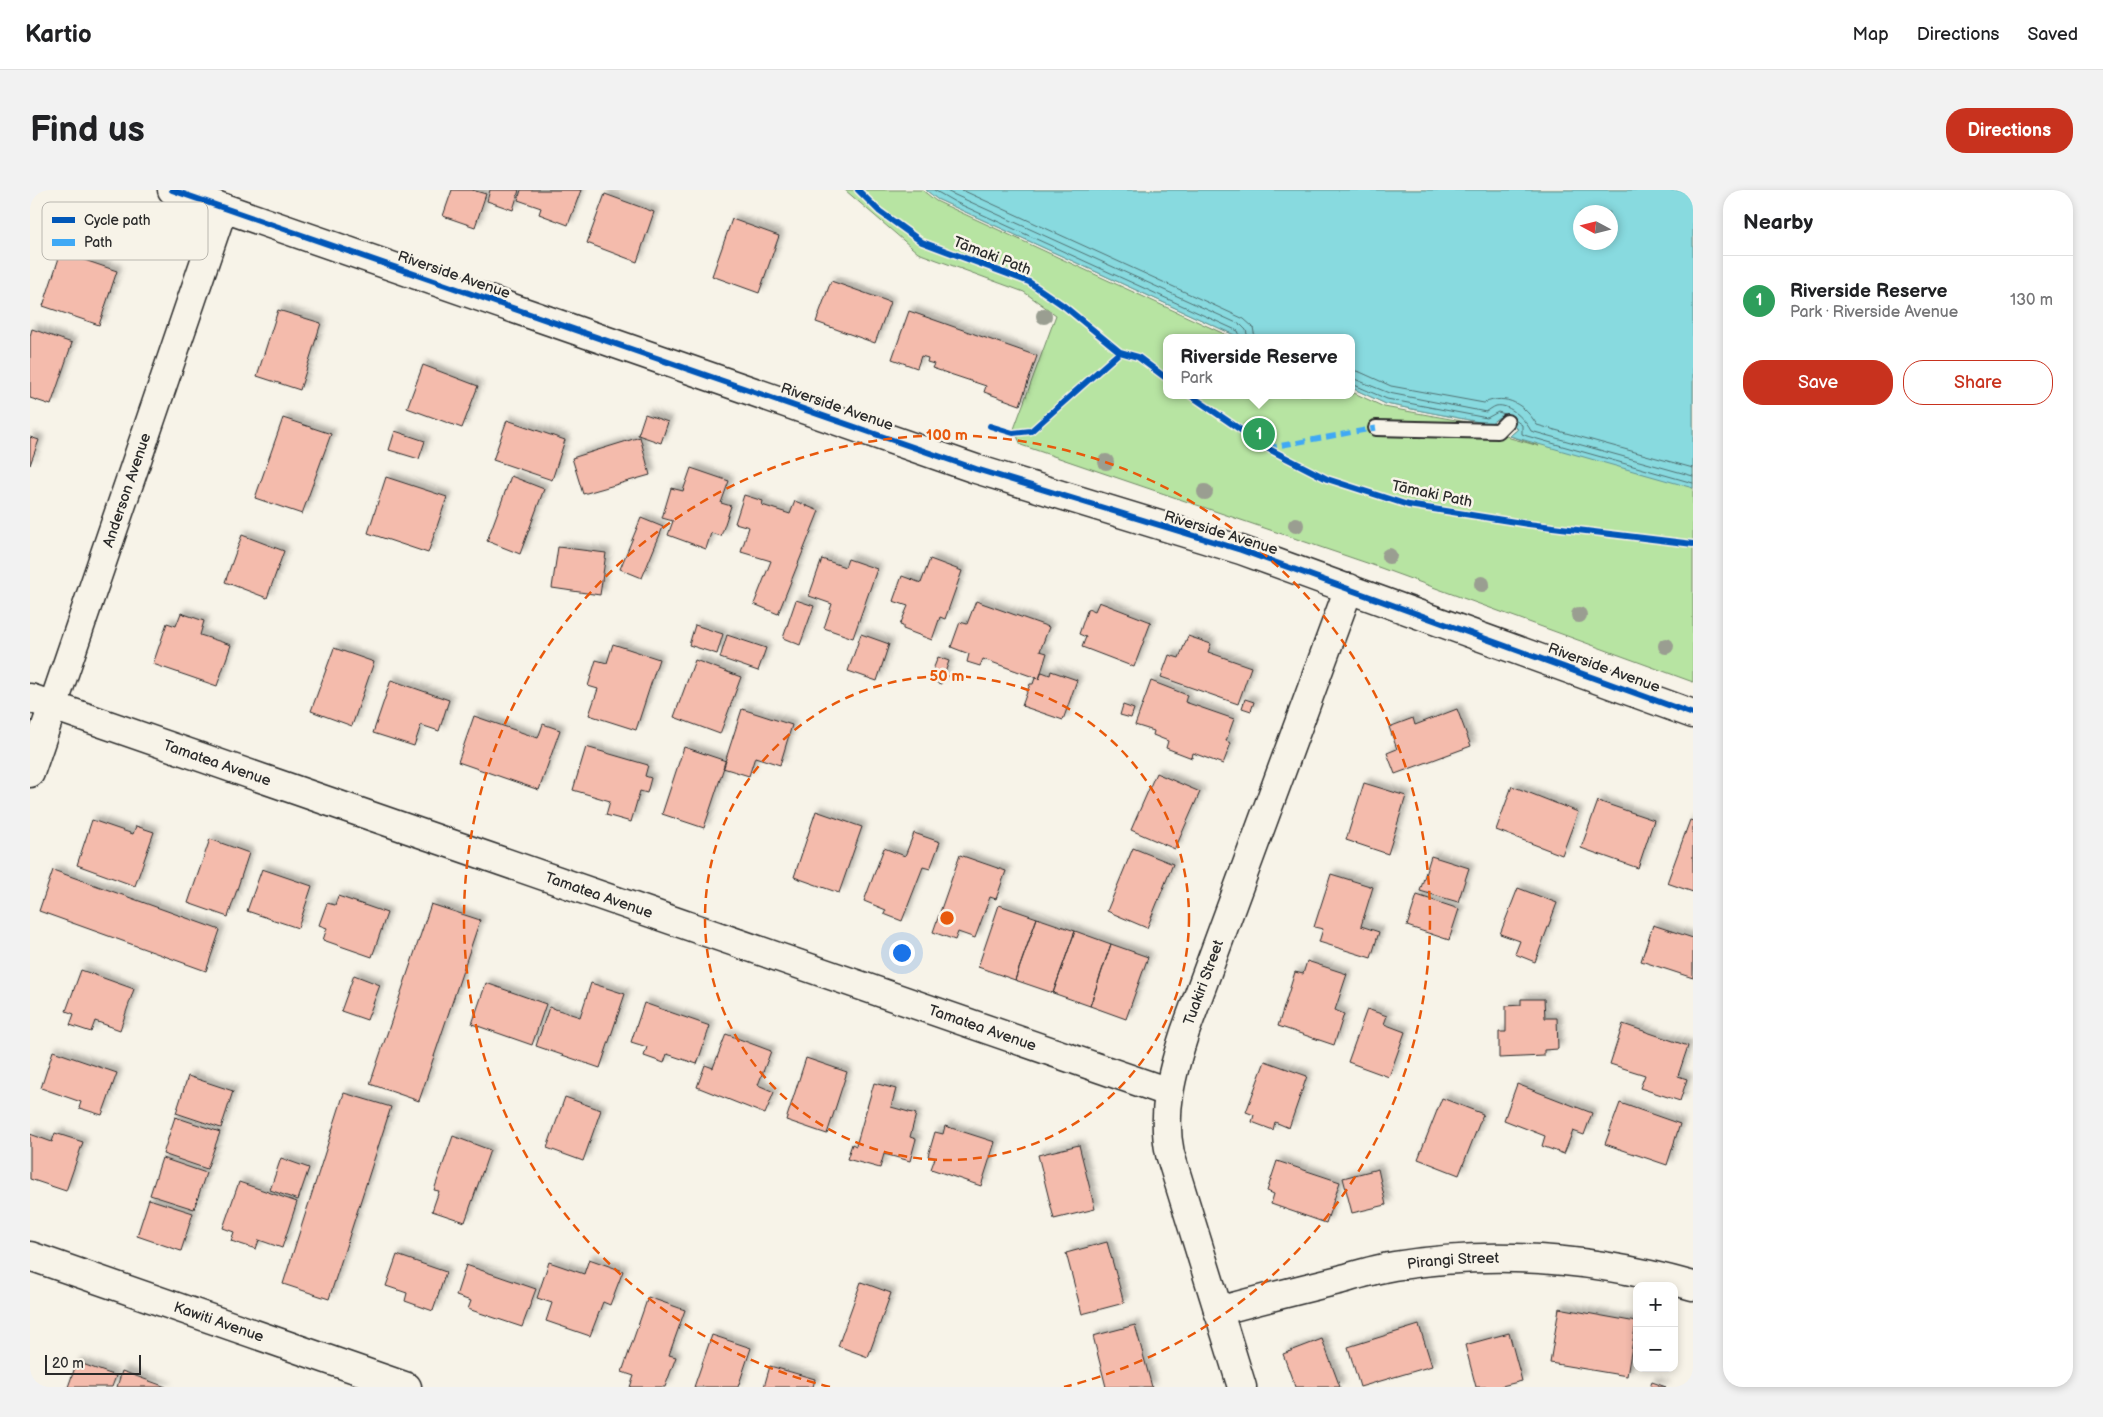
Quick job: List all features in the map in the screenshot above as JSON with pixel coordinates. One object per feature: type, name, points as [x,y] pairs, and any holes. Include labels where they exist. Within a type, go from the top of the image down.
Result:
[{"type":"street","name":"Riverside Avenue","points":[[172,190],[206,202]]},
{"type":"street","name":"Riverside Avenue","points":[[208,203],[976,469],[1241,550],[1693,714]]},
{"type":"street","name":"Anderson Avenue","points":[[208,249],[223,208]]},
{"type":"street","name":"Anderson Avenue","points":[[30,773],[42,702],[204,260]]},
{"type":"street","name":"Tuakiri Street","points":[[1242,1387],[1170,1154],[1166,1121],[1168,1092],[1185,1032],[1348,588]]},
{"type":"street","name":"Tamatea Avenue","points":[[42,702],[1168,1092]]},
{"type":"street","name":"Kawiti Avenue","points":[[30,1256],[407,1387]]},
{"type":"street","name":"Pirangi Street","points":[[1218,1311],[1392,1266],[1448,1259],[1521,1257],[1563,1261],[1653,1275],[1693,1286]]},
{"type":"lane","points":[[1376,428],[1498,431],[1507,422]]},
{"type":"green space","points":[[845,190],[922,190],[936,201],[1224,334],[1163,334],[1163,399],[1355,399],[1355,393],[1384,407],[1489,426],[1510,438],[1539,446],[1510,436],[1518,429],[1499,417],[1490,424],[1386,404],[1355,389],[1355,334],[1232,334],[937,199],[926,190],[1693,190],[1693,682],[1367,563],[1021,445],[1014,429],[1056,315],[1024,292],[918,253]]},
{"type":"water","points":[[926,190],[1693,190],[1693,488],[1510,436],[1518,429],[1499,417],[1490,424],[1386,404],[1355,389],[1355,334],[1232,334],[937,199]]},
{"type":"building","points":[[452,190],[472,190],[486,194],[475,227],[443,216]]},
{"type":"building","points":[[490,190],[519,190],[513,210],[487,201]]},
{"type":"building","points":[[521,190],[581,190],[568,225],[539,214],[541,208],[518,200]]},
{"type":"building","points":[[605,194],[654,212],[637,262],[587,243]]},
{"type":"building","points":[[732,219],[779,236],[759,293],[712,276]]},
{"type":"building","points":[[58,260],[85,260],[117,271],[99,325],[43,306]]},
{"type":"building","points":[[831,281],[890,302],[875,343],[816,322]]},
{"type":"building","points":[[278,310],[321,323],[300,390],[257,376]]},
{"type":"building","points":[[909,311],[1037,356],[1020,405],[984,392],[986,386],[932,368],[934,364],[927,362],[928,358],[921,356],[917,368],[892,359]]},
{"type":"building","points":[[32,329],[72,343],[51,405],[30,398],[30,336]]},
{"type":"building","points":[[423,365],[478,386],[462,428],[407,408]]},
{"type":"building","points":[[645,414],[668,422],[661,443],[638,435]]},
{"type":"building","points":[[283,418],[331,434],[302,514],[255,498]]},
{"type":"building","points":[[507,420],[565,440],[552,480],[493,460]]},
{"type":"building","points":[[395,431],[425,441],[419,459],[389,450]]},
{"type":"building","points":[[30,437],[39,440],[30,465]]},
{"type":"building","points":[[640,437],[650,475],[583,494],[572,458]]},
{"type":"building","points":[[691,468],[729,481],[721,503],[731,506],[721,536],[711,533],[706,549],[668,535],[673,521],[662,518],[671,488],[683,491]]},
{"type":"building","points":[[511,476],[544,489],[520,554],[487,541]]},
{"type":"building","points":[[386,477],[447,497],[428,553],[368,533]]},
{"type":"building","points":[[744,495],[763,501],[762,505],[790,514],[795,501],[819,511],[778,614],[754,604],[771,561],[741,552],[749,527],[735,523]]},
{"type":"building","points":[[641,518],[663,527],[642,578],[620,569]]},
{"type":"building","points":[[242,535],[284,551],[267,598],[225,582]]},
{"type":"building","points":[[558,547],[606,553],[600,595],[552,588]]},
{"type":"building","points":[[822,559],[845,567],[848,559],[877,569],[853,638],[824,628],[832,604],[809,596]]},
{"type":"building","points":[[930,559],[962,571],[945,619],[940,617],[932,640],[903,629],[903,626],[900,625],[908,606],[893,601],[902,576],[921,583]]},
{"type":"building","points":[[796,600],[814,606],[800,645],[783,638]]},
{"type":"building","points":[[976,601],[1049,627],[1040,651],[1047,653],[1039,679],[983,659],[980,666],[967,662],[969,654],[951,647],[960,622],[967,624]]},
{"type":"building","points":[[1099,602],[1151,622],[1134,667],[1082,647],[1086,637],[1079,634],[1088,608],[1095,611]]},
{"type":"building","points":[[181,613],[204,621],[200,635],[231,645],[217,686],[153,664],[167,623],[176,626]]},
{"type":"building","points":[[695,625],[723,634],[717,654],[689,645]]},
{"type":"building","points":[[861,634],[889,644],[877,681],[848,671]]},
{"type":"building","points":[[727,635],[766,648],[758,671],[720,658]]},
{"type":"building","points":[[1188,636],[1211,644],[1208,652],[1251,667],[1238,704],[1161,677],[1169,655],[1179,658]]},
{"type":"building","points":[[613,644],[659,659],[636,730],[589,715],[598,689],[588,686],[596,660],[607,663]]},
{"type":"building","points":[[334,648],[374,662],[352,726],[311,711]]},
{"type":"building","points":[[938,657],[949,661],[941,684],[929,680]]},
{"type":"building","points":[[695,660],[741,677],[720,734],[674,717]]},
{"type":"building","points":[[1051,671],[1077,680],[1063,720],[1022,706],[1030,684],[1033,684],[1035,678],[1039,679],[1042,672],[1050,675]]},
{"type":"building","points":[[391,680],[449,700],[439,731],[421,725],[414,746],[373,733]]},
{"type":"building","points":[[1151,681],[1187,695],[1185,702],[1234,719],[1226,741],[1231,743],[1223,764],[1193,753],[1192,758],[1166,748],[1168,741],[1153,735],[1154,731],[1135,725]]},
{"type":"building","points":[[1245,699],[1254,702],[1251,711],[1242,708]]},
{"type":"building","points":[[1123,705],[1134,709],[1131,718],[1120,715]]},
{"type":"building","points":[[742,709],[792,725],[780,765],[755,757],[749,776],[723,768]]},
{"type":"building","points":[[1457,709],[1471,746],[1395,774],[1387,753],[1397,749],[1389,727],[1413,718],[1415,725]]},
{"type":"building","points":[[474,716],[538,738],[543,724],[560,730],[539,790],[458,762]]},
{"type":"building","points":[[586,747],[648,765],[645,776],[651,778],[647,793],[640,791],[631,822],[606,815],[610,801],[573,790]]},
{"type":"building","points":[[684,747],[726,761],[704,828],[662,814]]},
{"type":"building","points":[[1156,773],[1200,792],[1175,849],[1131,830]]},
{"type":"building","points":[[1364,783],[1406,796],[1388,854],[1346,840]]},
{"type":"building","points":[[1512,786],[1578,812],[1562,855],[1496,830]]},
{"type":"building","points":[[1598,801],[1654,820],[1638,868],[1581,848]]},
{"type":"building","points":[[816,811],[862,827],[839,893],[794,877]]},
{"type":"building","points":[[92,820],[133,834],[136,826],[154,832],[135,886],[77,865]]},
{"type":"building","points":[[1690,820],[1693,821],[1693,892],[1667,883]]},
{"type":"building","points":[[914,833],[940,842],[930,869],[923,867],[902,921],[884,914],[886,910],[864,901],[884,848],[905,856]]},
{"type":"building","points":[[210,839],[249,853],[228,917],[188,903]]},
{"type":"building","points":[[1133,848],[1173,864],[1147,928],[1107,911]]},
{"type":"building","points":[[960,855],[1006,871],[996,899],[990,897],[975,938],[958,932],[955,940],[933,932]]},
{"type":"building","points":[[1431,856],[1469,868],[1458,902],[1420,891]]},
{"type":"building","points":[[262,869],[312,886],[298,928],[247,911]]},
{"type":"building","points":[[53,870],[220,930],[206,971],[39,911]]},
{"type":"building","points":[[1331,874],[1373,887],[1361,926],[1379,932],[1371,958],[1319,942],[1323,929],[1314,927]]},
{"type":"building","points":[[1518,888],[1557,903],[1535,962],[1515,954],[1520,941],[1500,934]]},
{"type":"building","points":[[1417,895],[1459,909],[1449,940],[1407,926]]},
{"type":"building","points":[[338,896],[387,913],[372,957],[323,940],[327,928],[319,925],[327,903],[335,905]]},
{"type":"building","points":[[431,904],[480,920],[419,1101],[370,1084]]},
{"type":"building","points":[[999,905],[1037,918],[1015,980],[978,967]]},
{"type":"building","points":[[1037,918],[1075,931],[1053,993],[1015,980]]},
{"type":"building","points":[[1653,925],[1693,938],[1693,978],[1641,961]]},
{"type":"building","points":[[1075,931],[1111,944],[1090,1006],[1053,993]]},
{"type":"building","points":[[1111,944],[1148,957],[1126,1019],[1090,1006]]},
{"type":"building","points":[[1307,961],[1347,974],[1335,1010],[1344,1014],[1334,1045],[1278,1026],[1295,972],[1303,974]]},
{"type":"building","points":[[81,970],[134,989],[120,1030],[95,1021],[91,1032],[70,1025],[74,1014],[66,1011]]},
{"type":"building","points":[[354,975],[380,985],[367,1020],[341,1011]]},
{"type":"building","points":[[486,983],[546,1004],[532,1045],[472,1024]]},
{"type":"building","points":[[591,983],[625,994],[600,1068],[536,1046],[549,1007],[580,1017]]},
{"type":"building","points":[[1521,999],[1544,999],[1545,1018],[1557,1018],[1558,1049],[1544,1050],[1544,1056],[1499,1058],[1499,1032],[1506,1032],[1506,1006],[1521,1005]]},
{"type":"building","points":[[644,1003],[710,1026],[697,1064],[667,1054],[664,1063],[644,1056],[647,1047],[631,1042]]},
{"type":"building","points":[[1367,1009],[1387,1016],[1384,1024],[1405,1032],[1389,1077],[1348,1062]]},
{"type":"building","points":[[1623,1024],[1688,1046],[1678,1076],[1687,1079],[1680,1101],[1640,1088],[1645,1075],[1610,1064]]},
{"type":"building","points":[[726,1034],[771,1051],[758,1085],[774,1092],[765,1114],[697,1087],[705,1065],[713,1068]]},
{"type":"building","points":[[53,1051],[117,1073],[102,1115],[79,1108],[81,1102],[41,1088]]},
{"type":"building","points":[[806,1058],[847,1072],[827,1134],[786,1120]]},
{"type":"building","points":[[1265,1061],[1307,1076],[1289,1128],[1275,1122],[1273,1130],[1252,1122],[1254,1115],[1246,1112]]},
{"type":"building","points":[[188,1076],[233,1091],[221,1128],[176,1113]]},
{"type":"building","points":[[874,1083],[896,1089],[891,1107],[916,1114],[910,1137],[916,1139],[910,1161],[884,1154],[880,1168],[847,1159],[852,1144],[856,1146]]},
{"type":"building","points":[[1517,1084],[1592,1113],[1584,1135],[1573,1131],[1564,1154],[1542,1146],[1545,1136],[1504,1120]]},
{"type":"building","points":[[344,1093],[391,1107],[329,1299],[283,1284]]},
{"type":"building","points":[[565,1097],[601,1110],[583,1161],[547,1148]]},
{"type":"building","points":[[1442,1098],[1483,1114],[1459,1175],[1418,1159]]},
{"type":"building","points":[[1620,1103],[1680,1124],[1667,1165],[1605,1144]]},
{"type":"building","points":[[175,1117],[220,1132],[207,1169],[163,1154]]},
{"type":"building","points":[[945,1126],[995,1142],[981,1186],[931,1169],[935,1158],[928,1156],[935,1132],[943,1134]]},
{"type":"building","points":[[55,1133],[83,1142],[66,1191],[30,1179],[30,1134],[52,1142]]},
{"type":"building","points":[[453,1136],[490,1150],[465,1222],[432,1211],[439,1191],[434,1190]]},
{"type":"building","points":[[1079,1145],[1095,1209],[1054,1219],[1038,1155]]},
{"type":"building","points":[[162,1158],[206,1173],[194,1209],[150,1195]]},
{"type":"building","points":[[281,1158],[309,1168],[298,1200],[270,1190]]},
{"type":"building","points":[[1277,1161],[1340,1182],[1326,1223],[1271,1204],[1274,1194],[1267,1191]]},
{"type":"building","points":[[1378,1169],[1386,1205],[1352,1213],[1343,1178]]},
{"type":"building","points":[[239,1182],[297,1202],[282,1248],[259,1240],[256,1249],[231,1241],[234,1232],[223,1228]]},
{"type":"building","points":[[149,1199],[193,1213],[181,1251],[137,1236]]},
{"type":"building","points":[[1107,1242],[1124,1303],[1082,1314],[1066,1253]]},
{"type":"building","points":[[397,1255],[446,1272],[433,1311],[405,1301],[407,1293],[386,1286]]},
{"type":"building","points":[[589,1259],[623,1271],[610,1305],[603,1302],[590,1336],[546,1321],[552,1303],[537,1298],[549,1262],[584,1274]]},
{"type":"building","points":[[466,1265],[536,1289],[522,1327],[468,1309],[471,1301],[456,1296]]},
{"type":"building","points":[[861,1282],[891,1293],[868,1357],[838,1346]]},
{"type":"building","points":[[648,1297],[685,1310],[669,1355],[676,1357],[665,1387],[630,1387],[634,1376],[622,1372]]},
{"type":"building","points":[[1559,1308],[1633,1321],[1633,1340],[1627,1376],[1550,1363]]},
{"type":"building","points":[[1135,1325],[1152,1387],[1106,1387],[1093,1336]]},
{"type":"building","points":[[1419,1325],[1432,1366],[1360,1387],[1348,1347]]},
{"type":"building","points":[[1509,1333],[1522,1381],[1498,1387],[1476,1387],[1465,1345]]},
{"type":"building","points":[[712,1335],[751,1348],[738,1387],[694,1387]]},
{"type":"building","points":[[1322,1339],[1340,1387],[1295,1387],[1283,1354]]},
{"type":"building","points":[[77,1362],[116,1376],[112,1387],[68,1387]]},
{"type":"building","points":[[770,1366],[815,1379],[813,1387],[764,1387]]},
{"type":"building","points":[[122,1371],[166,1387],[117,1387]]},
{"type":"building","points":[[1652,1382],[1666,1387],[1650,1387]]},
{"type":"marked path","points":[[1267,448],[1376,428]]},
{"type":"cycle path","points":[[172,190],[207,202]]},
{"type":"cycle path","name":"Tāmaki Path","points":[[858,190],[879,211],[922,242],[1029,282],[1064,306],[1120,352],[1138,357],[1163,376]]},
{"type":"cycle path","points":[[208,202],[976,469],[1241,550],[1693,714]]},
{"type":"cycle path","points":[[990,426],[1013,433],[1031,431],[1120,352]]},
{"type":"cycle path","name":"Tāmaki Path","points":[[1196,399],[1267,448],[1327,479],[1408,505],[1528,524],[1693,544]]},
{"type":"place","name":"Riverside Reserve","points":[[1259,434]]}]
